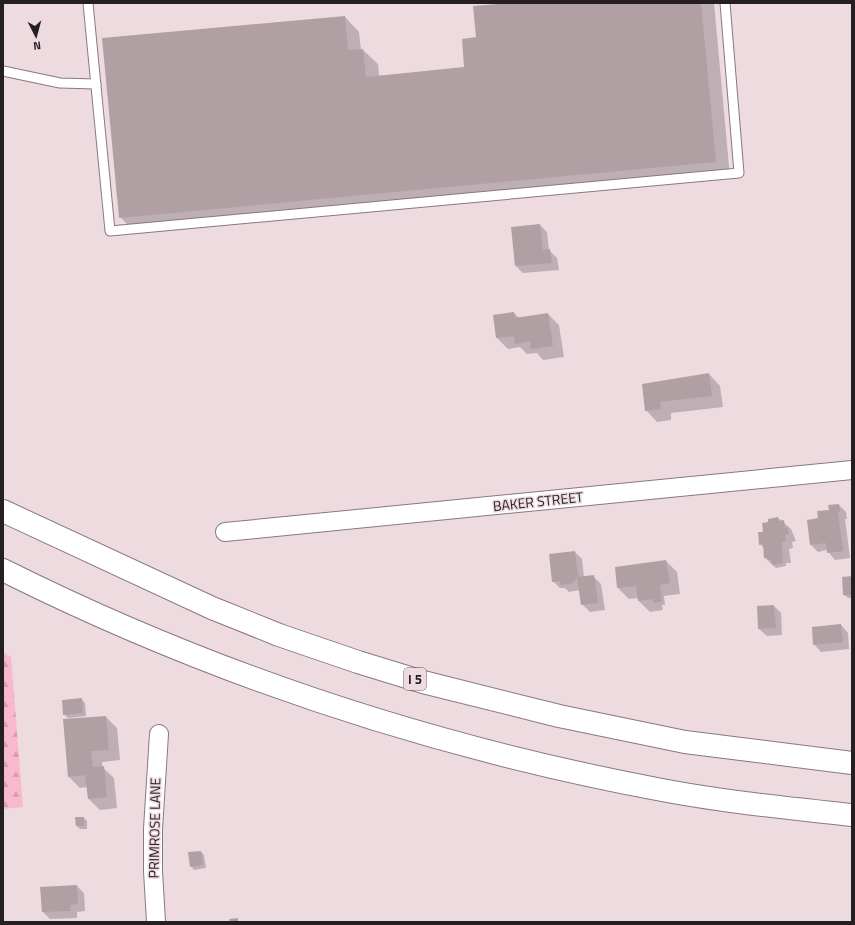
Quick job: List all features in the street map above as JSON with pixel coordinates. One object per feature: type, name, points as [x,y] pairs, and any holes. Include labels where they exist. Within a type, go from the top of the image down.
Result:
[{"type":"highway","name":"I 5","points":[[3,511],[212,608],[279,635],[423,682],[559,716],[685,742],[852,763]]},
{"type":"highway","points":[[3,570],[102,618],[227,670],[288,692],[404,729],[547,765],[662,790],[747,803],[852,815]]},
{"type":"street","name":"BAKER STREET","points":[[225,532],[852,470]]},
{"type":"street","name":"PRIMROSE LANE","points":[[156,922],[153,871],[153,829],[158,734]]},
{"type":"lane","points":[[88,3],[110,231],[739,173],[725,3]]},
{"type":"lane","points":[[3,71],[60,84],[96,84]]},
{"type":"green space","points":[[3,652],[11,657],[23,807],[3,809]]},
{"type":"building","points":[[509,3],[701,3],[716,162],[119,218],[102,38],[345,16],[348,50],[363,49],[366,77],[464,67],[462,39],[476,37],[473,6]]},
{"type":"building","points":[[540,224],[543,250],[550,249],[552,263],[515,266],[511,227]]},
{"type":"building","points":[[514,312],[515,318],[548,313],[553,346],[531,349],[530,341],[515,344],[514,336],[496,338],[493,315]]},
{"type":"building","points":[[709,373],[712,396],[660,402],[661,409],[645,411],[642,384]]},
{"type":"building","points":[[839,504],[840,512],[838,512],[843,551],[827,553],[826,543],[810,545],[807,520],[818,518],[817,511],[829,510],[828,505]]},
{"type":"building","points":[[778,517],[779,521],[784,520],[785,528],[788,527],[789,534],[785,535],[786,541],[782,542],[783,563],[772,565],[771,560],[764,558],[763,544],[759,545],[758,532],[763,532],[762,523],[768,522],[768,519]]},
{"type":"building","points":[[575,551],[578,576],[573,583],[561,585],[560,581],[552,582],[549,554]]},
{"type":"building","points":[[666,560],[670,583],[660,585],[662,602],[653,603],[653,599],[638,601],[636,586],[617,588],[615,567]]},
{"type":"building","points":[[594,575],[598,603],[581,605],[577,577]]},
{"type":"building","points":[[852,576],[852,595],[843,595],[842,577]]},
{"type":"building","points":[[774,605],[776,628],[758,629],[757,606]]},
{"type":"building","points":[[841,624],[843,642],[813,645],[812,627]]},
{"type":"building","points":[[82,698],[83,713],[63,715],[62,700]]},
{"type":"building","points":[[106,716],[109,750],[91,751],[93,767],[104,766],[107,797],[88,799],[85,775],[68,777],[63,719]]},
{"type":"building","points":[[75,817],[84,817],[84,826],[76,826]]},
{"type":"building","points":[[201,851],[203,865],[190,867],[188,852]]},
{"type":"building","points":[[77,885],[78,904],[70,905],[71,911],[42,912],[40,887]]},
{"type":"building","points":[[238,918],[238,922],[230,922],[229,919]]}]
